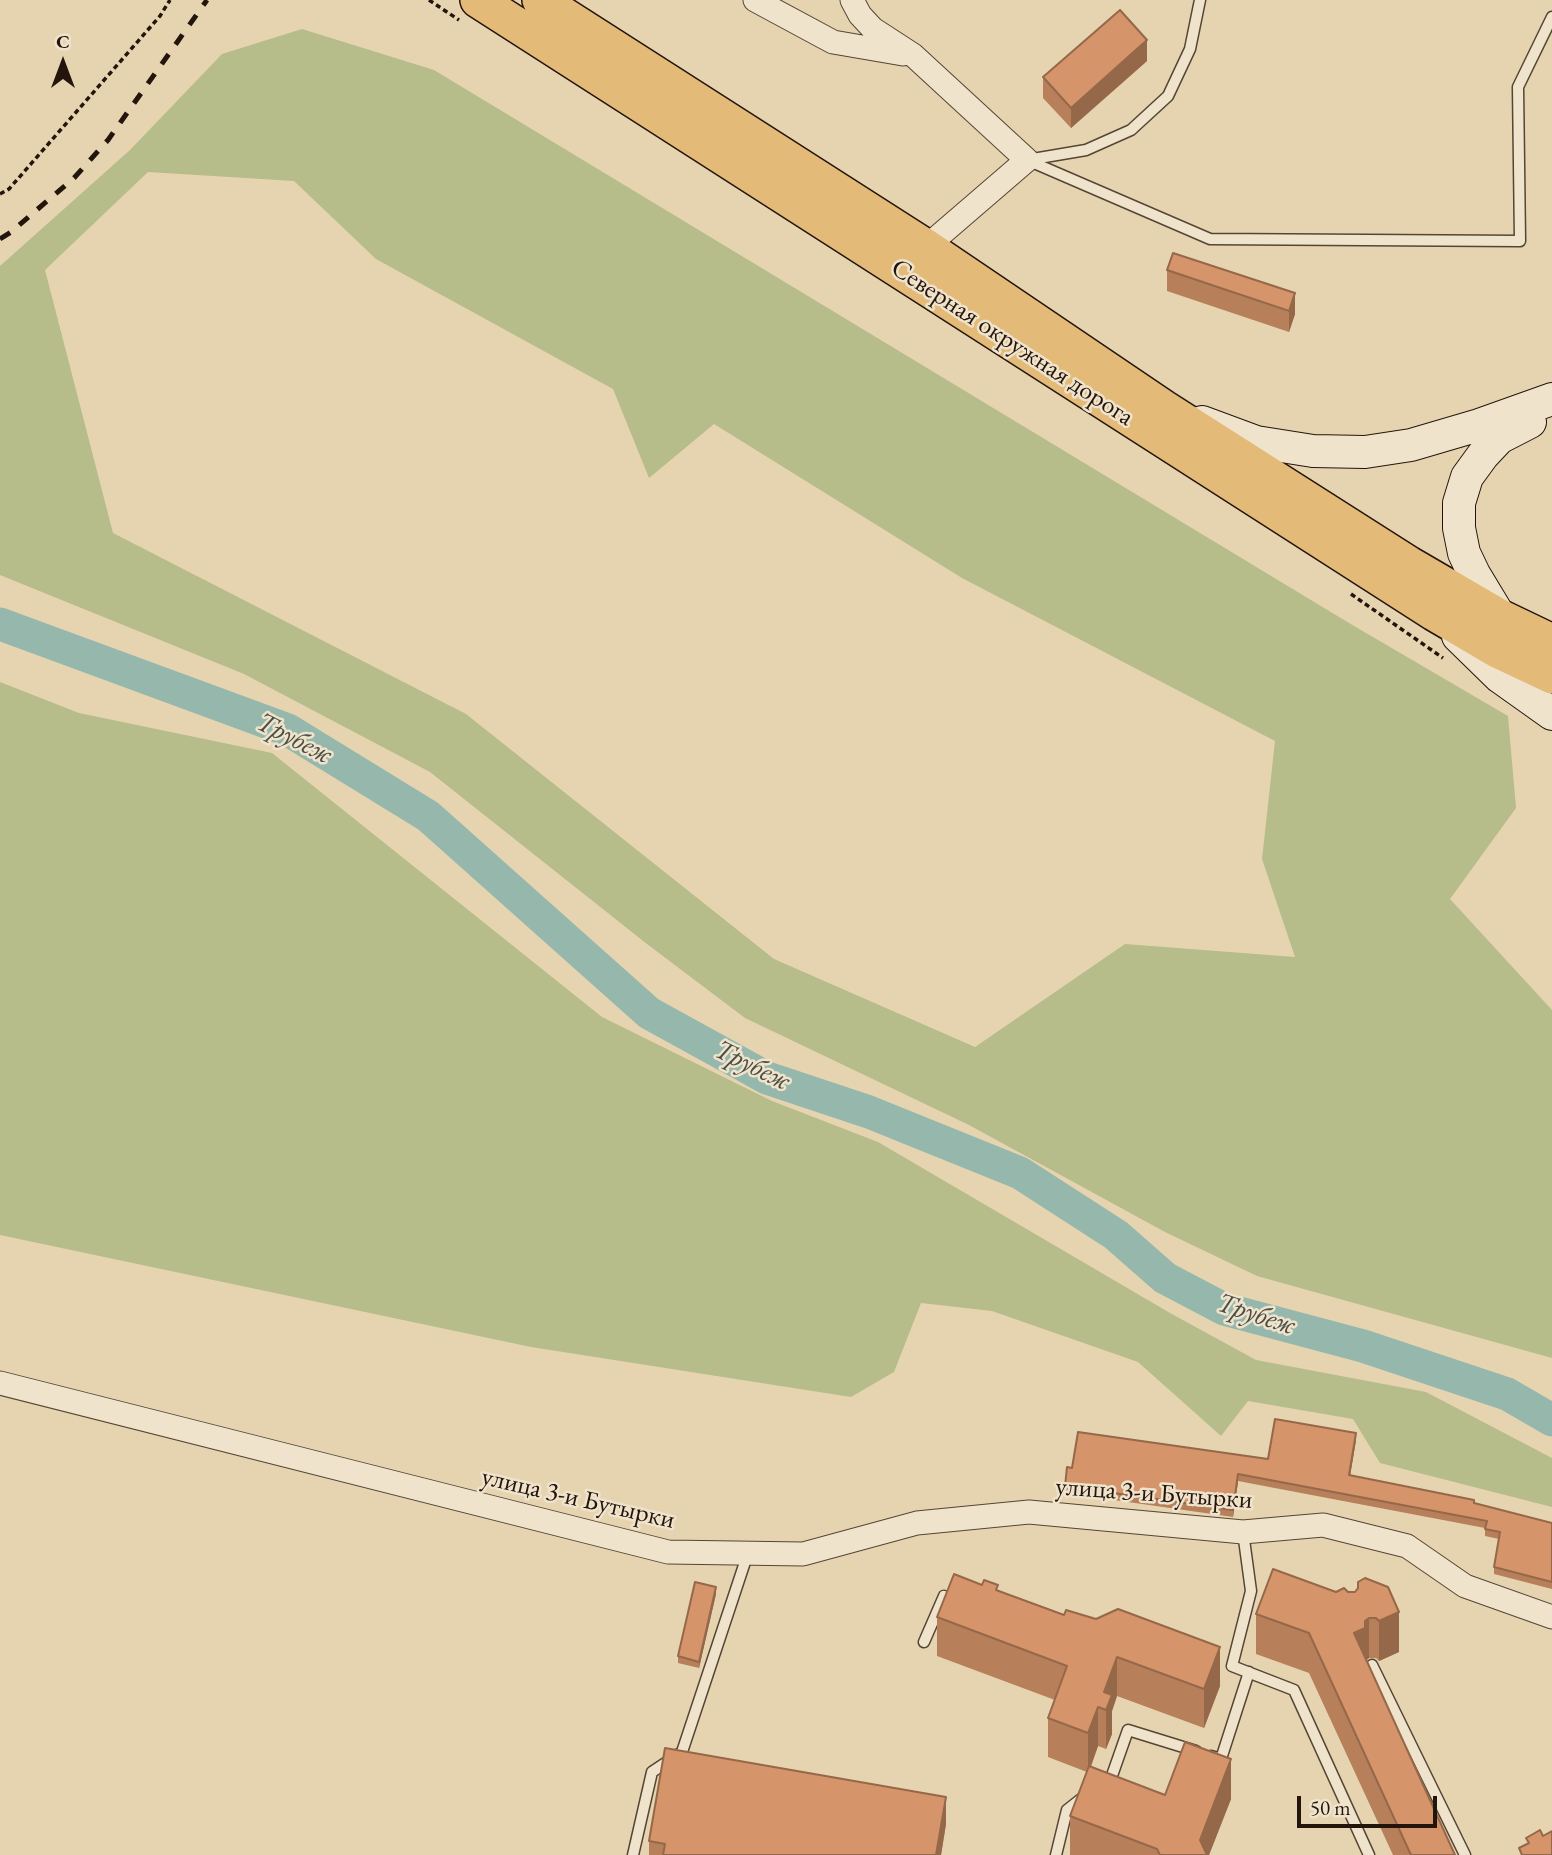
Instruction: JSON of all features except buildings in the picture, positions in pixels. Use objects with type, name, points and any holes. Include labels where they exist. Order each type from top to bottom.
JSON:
[{"type":"main road","name":"Северная окружная дорога","points":[[478,0],[1434,613],[1497,650],[1552,676]]},
{"type":"main road","name":"Северная окружная дорога","points":[[540,0],[926,247],[1164,408],[1409,564],[1500,617],[1552,642]]},
{"type":"main road","points":[[1164,408],[1256,442],[1313,452],[1365,452],[1411,445],[1552,399]]},
{"type":"main road","points":[[1500,617],[1464,553],[1459,528],[1459,503],[1467,477],[1499,438],[1522,425],[1552,414]]},
{"type":"main road","points":[[1434,613],[1500,677],[1552,714]]},
{"type":"street","points":[[755,0],[833,42],[913,55]]},
{"type":"street","points":[[852,0],[860,15],[873,29],[913,55],[1027,160],[926,247]]},
{"type":"street","name":"улица 3-и Бутырки","points":[[0,1383],[668,1552],[803,1554],[917,1523],[1029,1512],[1243,1532],[1323,1525],[1407,1545],[1465,1586],[1552,1617]]},
{"type":"lane","points":[[1027,160],[1086,150],[1131,130],[1168,96],[1190,49],[1200,0]]},
{"type":"lane","points":[[1027,160],[1210,239],[1520,241],[1518,87],[1552,17]]},
{"type":"lane","points":[[1232,1666],[1251,1591],[1243,1532]]},
{"type":"lane","points":[[633,1855],[652,1772],[682,1752],[748,1553]]},
{"type":"lane","points":[[1251,1591],[1265,1594]]},
{"type":"lane","points":[[924,1643],[944,1596],[970,1605]]},
{"type":"lane","points":[[1219,1661],[1294,1690],[1369,1855]]},
{"type":"lane","points":[[1372,1665],[1464,1855]]},
{"type":"lane","points":[[1056,1855],[1067,1810],[1084,1795],[1099,1797],[1128,1730],[1221,1759],[1249,1672]]},
{"type":"path","points":[[0,194],[9,189],[116,67],[160,16],[170,0]]},
{"type":"green space","points":[[302,29],[434,70],[1349,623],[1508,716],[1516,808],[1450,899],[1552,1010],[1552,1358],[1257,1276],[1165,1232],[969,1125],[745,1018],[430,772],[244,674],[0,575],[0,266],[130,150],[222,54]],"holes":[[[148,172],[294,181],[376,259],[613,389],[649,478],[714,424],[962,578],[1275,741],[1262,859],[1295,957],[1125,944],[975,1047],[774,959],[466,714],[113,533],[45,270]]]},
{"type":"green space","points":[[0,682],[79,713],[272,753],[602,1017],[772,1101],[878,1142],[1170,1313],[1256,1360],[1426,1392],[1552,1458],[1552,1507],[1380,1463],[1353,1419],[1248,1401],[1221,1436],[1138,1362],[992,1311],[921,1303],[894,1372],[851,1397],[531,1347],[0,1235]]},
{"type":"waterway","name":"Трубеж","points":[[0,624],[288,730],[428,816],[649,1013],[767,1078],[869,1112],[1020,1173],[1116,1235],[1165,1278],[1224,1309],[1363,1346],[1507,1394],[1552,1420]]},
{"type":"railway","points":[[0,239],[74,178],[108,140],[207,0]]}]
